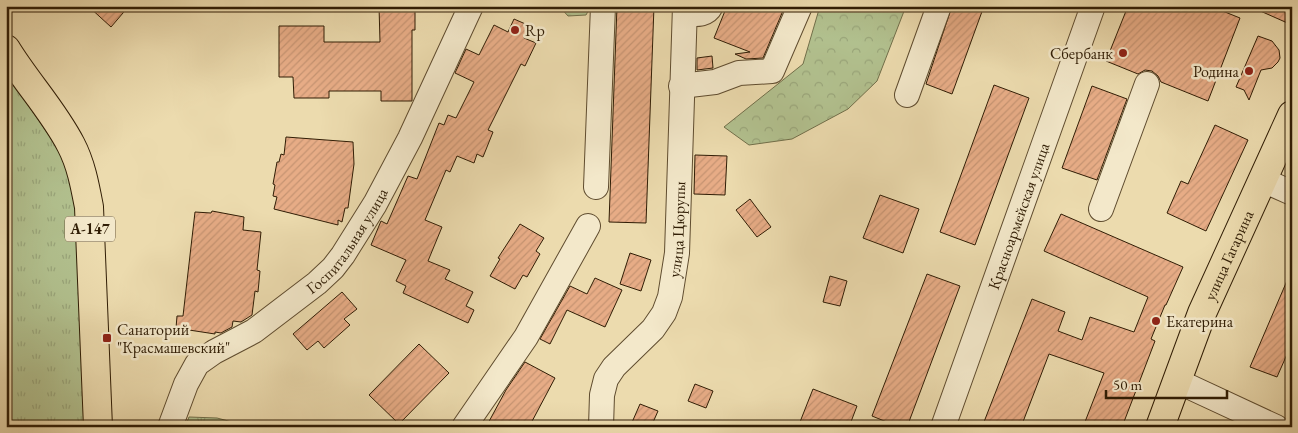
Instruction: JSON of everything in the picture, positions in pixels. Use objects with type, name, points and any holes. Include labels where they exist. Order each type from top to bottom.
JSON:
[{"type":"main road","name":"А-147","points":[[7,51],[72,146],[83,177],[89,207],[98,427]]},
{"type":"main road","name":"улица Гагарина","points":[[1160,427],[1202,313],[1292,114]]},
{"type":"street","name":"Госпитальная улица","points":[[170,427],[186,384],[197,364],[214,352],[254,331],[334,268],[375,204],[410,138],[472,6]]},
{"type":"street","points":[[596,187],[604,6]]},
{"type":"street","points":[[685,10],[703,14],[712,6]]},
{"type":"street","points":[[681,86],[715,82],[739,72],[772,72],[800,6]]},
{"type":"street","points":[[907,96],[939,6]]},
{"type":"street","name":"Красноармейская улица","points":[[943,427],[1093,6]]},
{"type":"street","name":"улица Цюрупы","points":[[601,427],[602,395],[606,379],[614,367],[653,329],[664,313],[670,297],[678,253],[681,86],[685,10]]},
{"type":"street","points":[[1101,209],[1147,84]]},
{"type":"street","points":[[1263,180],[1292,193]]},
{"type":"street","points":[[464,427],[526,337],[588,226]]},
{"type":"street","points":[[1177,381],[1276,427]]},
{"type":"green space","points":[[559,6],[591,6],[586,15],[568,16]]},
{"type":"green space","points":[[820,6],[906,6],[877,81],[848,109],[792,139],[749,145],[724,127],[803,64]]},
{"type":"green space","points":[[6,73],[59,150],[70,179],[76,209],[85,427],[6,427]]},
{"type":"green space","points":[[189,417],[217,418],[251,427],[185,427]]},
{"type":"building","points":[[88,6],[129,6],[111,27]]},
{"type":"building","points":[[379,6],[415,6],[415,30],[412,30],[412,101],[381,101],[381,91],[329,91],[329,98],[294,98],[293,77],[279,77],[279,26],[324,26],[324,42],[380,42]]},
{"type":"building","points":[[617,6],[654,6],[646,223],[609,222]]},
{"type":"building","points":[[727,6],[785,6],[763,58],[746,59],[735,54],[750,52],[714,38]]},
{"type":"building","points":[[952,6],[984,6],[952,94],[926,84]]},
{"type":"building","points":[[1128,6],[1210,6],[1240,18],[1208,101],[1161,82],[1152,71],[1145,70],[1138,74],[1106,61]]},
{"type":"building","points":[[1249,6],[1292,6],[1292,25]]},
{"type":"building","points":[[514,19],[530,26],[524,38],[536,43],[525,66],[521,64],[488,130],[493,132],[483,157],[477,154],[474,163],[457,156],[450,172],[446,170],[425,220],[442,227],[428,261],[450,270],[445,279],[473,292],[466,306],[474,310],[468,323],[403,293],[406,286],[396,281],[406,260],[371,245],[381,221],[387,224],[408,176],[417,179],[439,123],[444,125],[448,115],[456,118],[474,82],[455,73],[466,49],[479,55],[494,25],[508,32]]},
{"type":"building","points":[[1258,36],[1272,41],[1279,50],[1280,58],[1272,68],[1261,70],[1249,100],[1244,90],[1236,87]]},
{"type":"building","points":[[712,56],[713,68],[697,70],[697,58]]},
{"type":"building","points":[[994,85],[1029,98],[975,245],[940,232]]},
{"type":"building","points":[[1092,86],[1127,99],[1097,180],[1062,168]]},
{"type":"building","points":[[1215,125],[1248,140],[1206,231],[1167,213],[1181,181],[1188,184]]},
{"type":"building","points":[[286,137],[353,142],[354,164],[348,208],[345,208],[342,222],[338,220],[338,225],[274,209],[277,197],[273,196],[275,185],[273,184],[277,162],[279,162],[281,154],[284,155]]},
{"type":"building","points":[[695,155],[727,156],[725,195],[694,194]]},
{"type":"building","points":[[880,195],[919,209],[903,253],[863,238]]},
{"type":"building","points":[[750,199],[771,227],[757,237],[736,210]]},
{"type":"building","points":[[212,211],[244,217],[243,230],[261,232],[257,270],[260,271],[258,292],[255,291],[252,315],[241,322],[233,321],[232,327],[221,333],[215,332],[215,334],[176,328],[177,316],[183,316],[195,212],[211,213]]},
{"type":"building","points":[[1061,214],[1183,267],[1151,339],[1155,341],[1122,427],[1083,427],[1104,373],[1049,354],[1021,427],[982,427],[1032,299],[1065,312],[1058,331],[1082,340],[1090,317],[1134,332],[1148,297],[1044,251]]},
{"type":"building","points":[[520,224],[544,238],[536,251],[540,254],[527,277],[523,275],[515,289],[490,276],[500,259],[498,258]]},
{"type":"building","points":[[630,253],[651,260],[641,291],[620,284]]},
{"type":"building","points":[[1292,269],[1292,343],[1277,377],[1250,367]]},
{"type":"building","points":[[927,274],[960,286],[907,427],[899,427],[872,416]]},
{"type":"building","points":[[830,276],[847,281],[840,306],[823,302]]},
{"type":"building","points":[[595,278],[622,290],[605,327],[567,310],[550,344],[540,339],[570,286],[587,294]]},
{"type":"building","points":[[342,292],[357,309],[344,319],[350,325],[324,348],[318,341],[307,350],[293,334]]},
{"type":"building","points":[[419,344],[449,373],[399,424],[369,395]]},
{"type":"building","points":[[525,362],[555,378],[529,427],[486,427],[506,390]]},
{"type":"building","points":[[695,384],[713,391],[706,408],[688,401]]},
{"type":"building","points":[[813,389],[857,406],[849,427],[798,427]]},
{"type":"building","points":[[640,404],[658,411],[651,427],[630,427]]},
{"type":"place","name":"Rp","points":[[515,30]]},
{"type":"place","name":"Сбербанк","points":[[1123,53]]},
{"type":"place","name":"Родина","points":[[1249,71]]},
{"type":"place","name":"Екатерина","points":[[1156,321]]},
{"type":"place","name":"Санаторий \"Красмашевский\"","points":[[107,338]]}]
